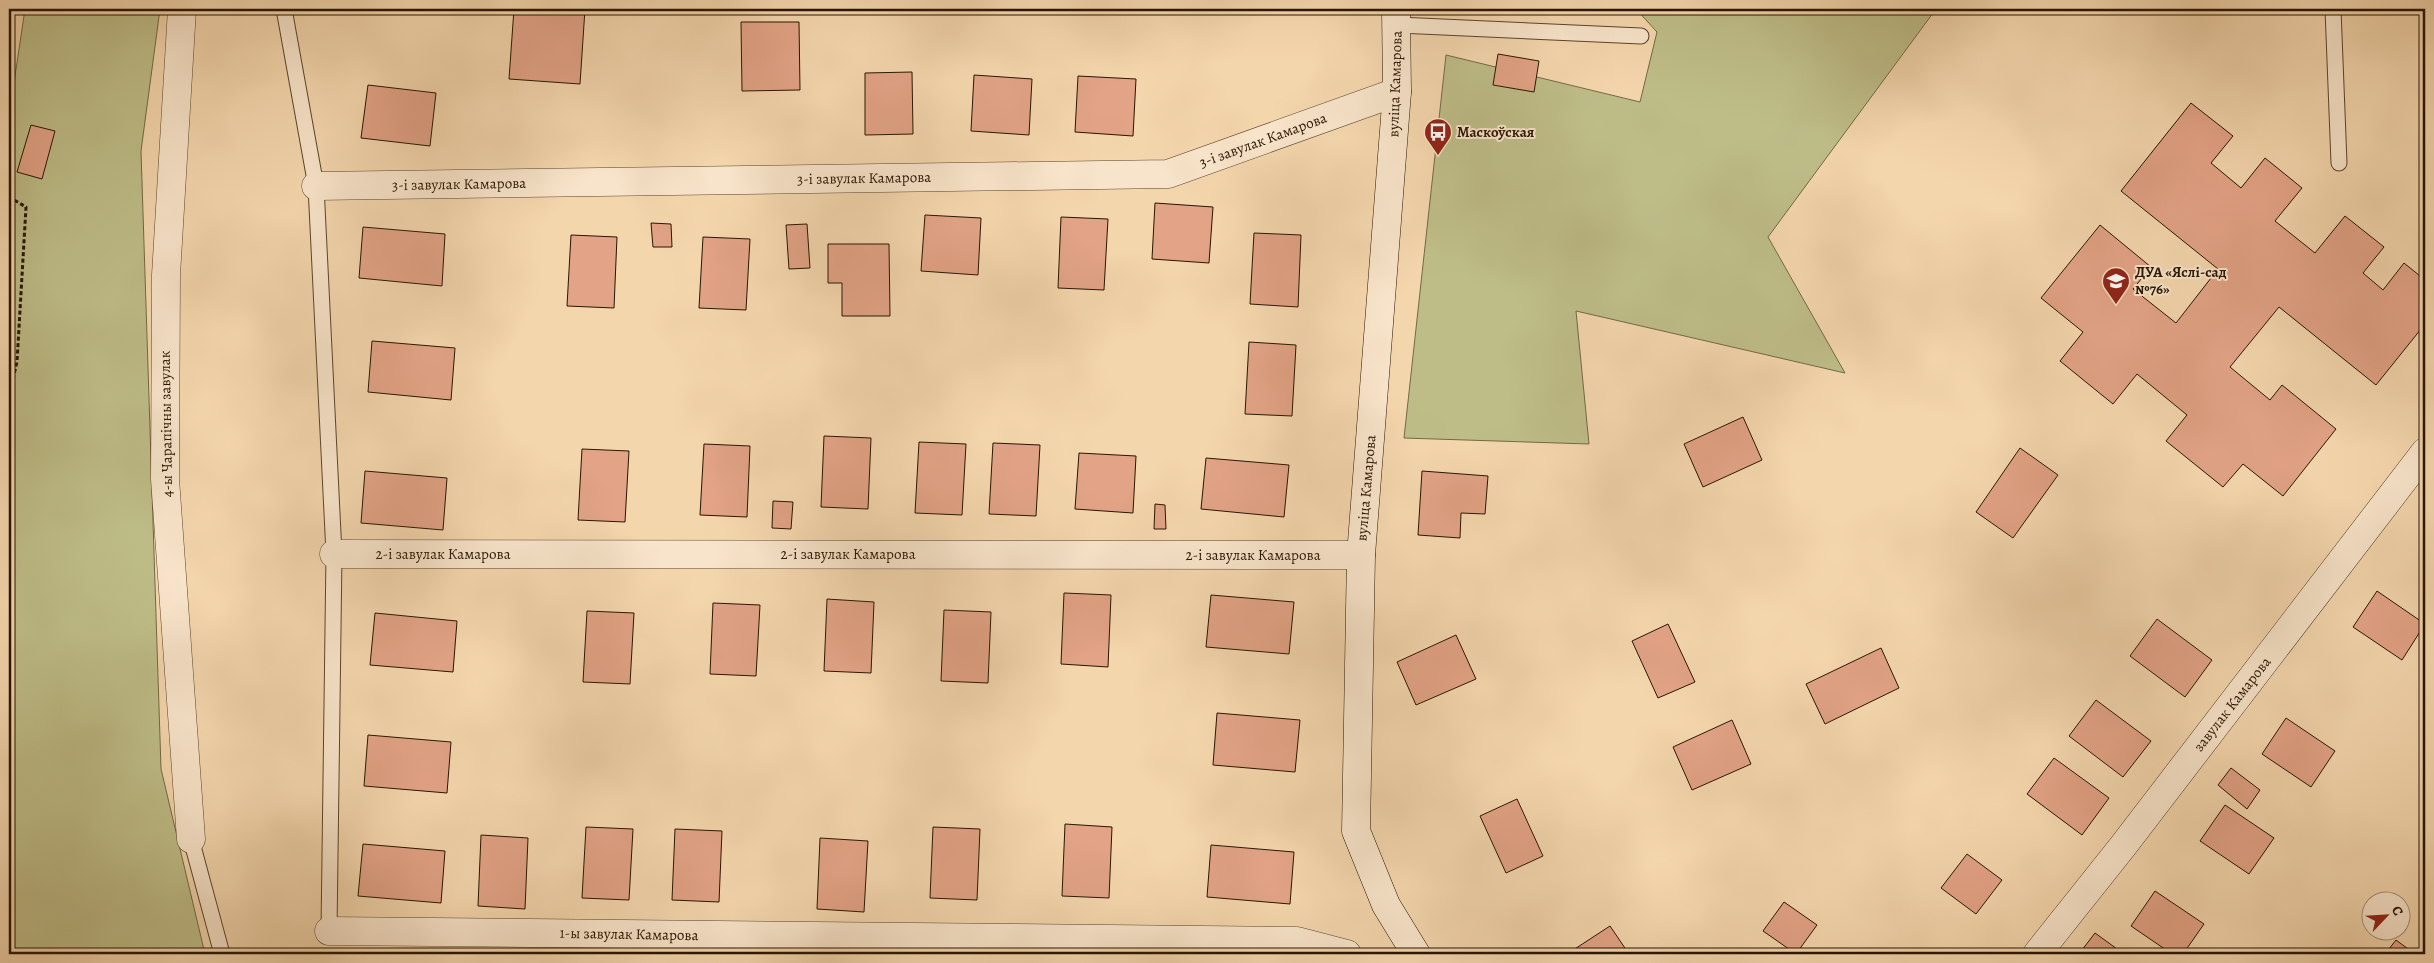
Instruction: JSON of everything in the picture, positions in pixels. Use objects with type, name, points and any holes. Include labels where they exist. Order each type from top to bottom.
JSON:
[{"type":"street","name":"4-ы Чарапічны завулак","points":[[182,9],[166,275],[165,479],[191,839]]},
{"type":"street","name":"вуліца Камарова","points":[[1397,17],[1397,92],[1361,555],[1356,831],[1386,905],[1416,954]]},
{"type":"street","name":"3-і завулак Камарова","points":[[316,186],[1168,174],[1397,92]]},
{"type":"street","name":"завулак Камарова","points":[[2037,954],[2129,838],[2425,452]]},
{"type":"street","name":"2-і завулак Камарова","points":[[334,554],[1361,555]]},
{"type":"street","name":"1-ы завулак Камарова","points":[[329,931],[1297,940],[1347,954]]},
{"type":"lane","points":[[284,9],[316,186],[334,554],[329,931]]},
{"type":"lane","points":[[2333,9],[2339,163]]},
{"type":"lane","points":[[1397,17],[1640,36]]},
{"type":"lane","points":[[191,839],[222,954]]},
{"type":"path","points":[[9,197],[26,207],[17,362],[9,396]]},
{"type":"shaded area","points":[[25,9],[160,9],[141,151],[161,769],[205,954],[9,954],[9,116]]},
{"type":"shaded area","points":[[1636,9],[1936,9],[1768,237],[1845,373],[1576,311],[1589,444],[1404,438],[1446,55],[1640,102],[1657,32]]},
{"type":"building","points":[[514,9],[585,9],[580,84],[509,79]]},
{"type":"building","points":[[741,22],[799,22],[800,90],[742,91]]},
{"type":"building","points":[[1498,54],[1539,61],[1534,92],[1493,85]]},
{"type":"building","points":[[912,72],[913,134],[865,135],[865,73]]},
{"type":"building","points":[[974,75],[1032,79],[1029,135],[971,131]]},
{"type":"building","points":[[1078,76],[1136,79],[1133,136],[1075,132]]},
{"type":"building","points":[[368,85],[436,93],[430,146],[361,138]]},
{"type":"building","points":[[2191,103],[2233,136],[2211,163],[2241,188],[2265,158],[2302,188],[2275,221],[2315,253],[2345,216],[2384,247],[2363,273],[2383,290],[2404,263],[2425,280],[2425,324],[2376,385],[2279,307],[2230,367],[2270,400],[2282,385],[2336,429],[2283,496],[2243,464],[2223,487],[2166,441],[2187,415],[2137,374],[2113,404],[2060,361],[2083,332],[2041,298],[2100,225],[2151,267],[2133,289],[2176,323],[2218,269],[2121,191]]},
{"type":"building","points":[[31,125],[55,131],[42,179],[17,172]]},
{"type":"building","points":[[1155,203],[1213,207],[1209,263],[1152,259]]},
{"type":"building","points":[[925,215],[981,218],[978,275],[921,271]]},
{"type":"building","points":[[1061,217],[1108,219],[1104,290],[1058,288]]},
{"type":"building","points":[[651,223],[671,224],[672,247],[653,247]]},
{"type":"building","points":[[807,224],[810,268],[789,269],[786,225]]},
{"type":"building","points":[[363,227],[445,234],[442,286],[359,278]]},
{"type":"building","points":[[1254,233],[1301,235],[1298,307],[1250,304]]},
{"type":"building","points":[[571,235],[617,237],[614,308],[567,306]]},
{"type":"building","points":[[703,237],[750,239],[746,310],[699,308]]},
{"type":"building","points":[[828,244],[889,244],[890,316],[842,316],[842,283],[828,283]]},
{"type":"building","points":[[372,341],[455,348],[451,400],[368,392]]},
{"type":"building","points":[[1249,342],[1296,345],[1292,416],[1245,414]]},
{"type":"building","points":[[1743,417],[1762,460],[1703,487],[1684,444]]},
{"type":"building","points":[[824,436],[871,438],[868,509],[821,507]]},
{"type":"building","points":[[919,442],[966,444],[962,515],[915,513]]},
{"type":"building","points":[[993,443],[1040,445],[1036,516],[989,514]]},
{"type":"building","points":[[704,444],[750,446],[747,517],[700,515]]},
{"type":"building","points":[[2020,448],[2058,475],[2013,538],[1976,512]]},
{"type":"building","points":[[582,449],[629,451],[625,522],[578,520]]},
{"type":"building","points":[[1079,453],[1136,456],[1133,513],[1075,509]]},
{"type":"building","points":[[1206,458],[1289,465],[1284,517],[1201,509]]},
{"type":"building","points":[[365,471],[447,478],[443,530],[361,523]]},
{"type":"building","points":[[1422,471],[1488,476],[1485,514],[1461,513],[1460,538],[1418,535]]},
{"type":"building","points":[[773,501],[793,502],[791,529],[772,528]]},
{"type":"building","points":[[1155,504],[1165,505],[1166,529],[1154,529]]},
{"type":"building","points":[[2377,591],[2425,624],[2402,660],[2353,627]]},
{"type":"building","points":[[1064,593],[1111,595],[1108,667],[1061,664]]},
{"type":"building","points":[[1211,595],[1294,602],[1289,654],[1206,647]]},
{"type":"building","points":[[827,599],[874,602],[871,673],[824,671]]},
{"type":"building","points":[[713,603],[760,605],[756,676],[710,674]]},
{"type":"building","points":[[944,610],[991,612],[988,683],[941,681]]},
{"type":"building","points":[[587,611],[634,613],[630,684],[583,682]]},
{"type":"building","points":[[375,613],[457,621],[453,672],[370,665]]},
{"type":"building","points":[[2157,619],[2212,660],[2185,697],[2130,656]]},
{"type":"building","points":[[1668,624],[1695,682],[1658,698],[1632,641]]},
{"type":"building","points":[[1456,635],[1476,679],[1416,705],[1397,662]]},
{"type":"building","points":[[1881,648],[1899,688],[1825,724],[1806,684]]},
{"type":"building","points":[[2096,700],[2151,741],[2123,777],[2069,736]]},
{"type":"building","points":[[1217,713],[1300,720],[1295,772],[1213,765]]},
{"type":"building","points":[[2286,718],[2335,751],[2311,787],[2262,754]]},
{"type":"building","points":[[1732,720],[1751,764],[1692,790],[1673,747]]},
{"type":"building","points":[[368,735],[451,742],[447,793],[364,786]]},
{"type":"building","points":[[2054,758],[2109,798],[2082,835],[2027,794]]},
{"type":"building","points":[[2231,768],[2260,790],[2247,809],[2218,785]]},
{"type":"building","points":[[1517,799],[1543,856],[1506,873],[1480,816]]},
{"type":"building","points":[[2225,805],[2274,838],[2249,874],[2200,841]]},
{"type":"building","points":[[1065,824],[1112,827],[1109,898],[1062,896]]},
{"type":"building","points":[[586,827],[633,829],[629,900],[582,898]]},
{"type":"building","points":[[933,827],[980,829],[977,900],[930,898]]},
{"type":"building","points":[[675,829],[722,831],[719,902],[672,900]]},
{"type":"building","points":[[481,835],[528,838],[525,909],[478,906]]},
{"type":"building","points":[[820,838],[868,841],[864,912],[817,909]]},
{"type":"building","points":[[363,844],[445,851],[441,903],[358,896]]},
{"type":"building","points":[[1211,845],[1294,852],[1290,904],[1207,897]]},
{"type":"building","points":[[1967,854],[2002,880],[1976,914],[1941,888]]},
{"type":"building","points":[[2155,891],[2204,924],[2183,954],[2172,954],[2131,926]]},
{"type":"building","points":[[1784,902],[1817,925],[1796,954],[1763,931]]},
{"type":"building","points":[[1610,926],[1629,954],[1567,954]]},
{"type":"building","points":[[2095,933],[2124,954],[2087,954],[2082,950]]},
{"type":"building","points":[[2396,940],[2415,954],[2385,954]]},
{"type":"place","name":"Маскоўская","points":[[1438,156]]},
{"type":"place","name":"ДУА «Яслі-сад №76»","points":[[2116,305]]}]
